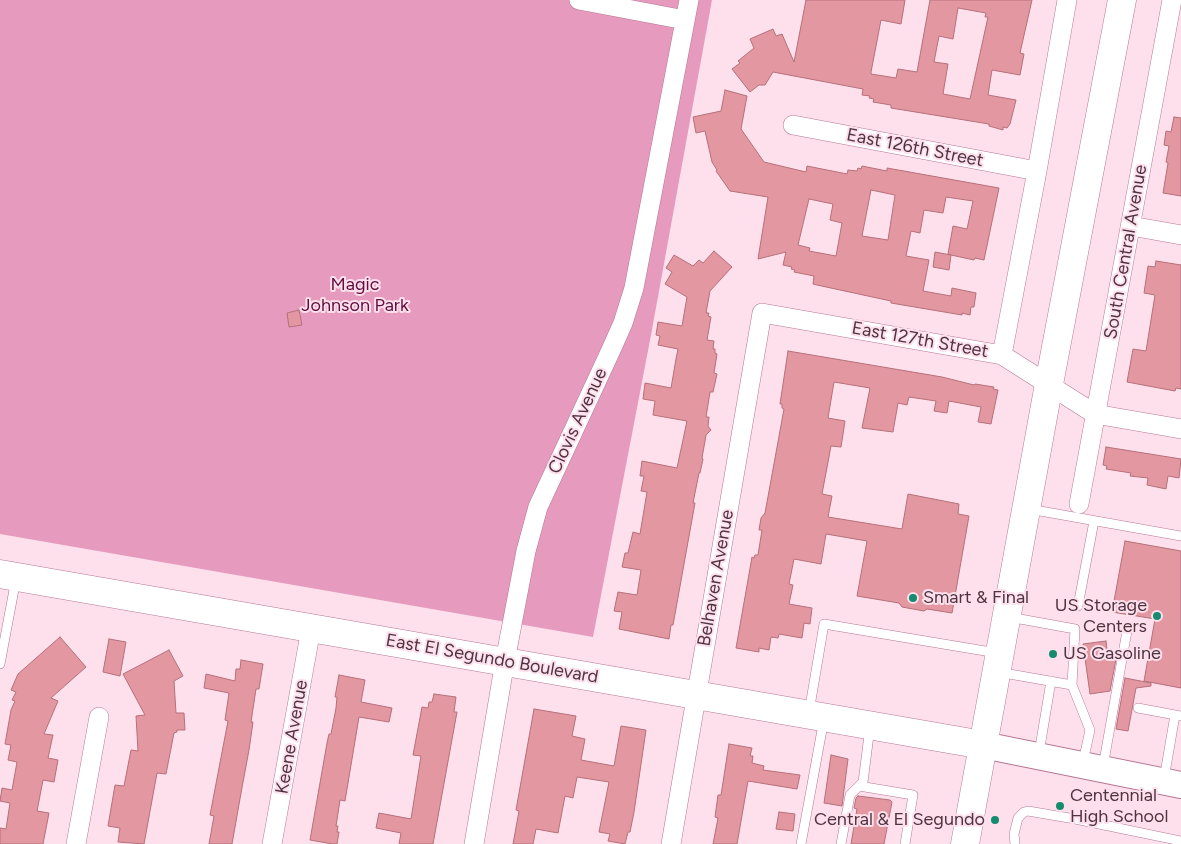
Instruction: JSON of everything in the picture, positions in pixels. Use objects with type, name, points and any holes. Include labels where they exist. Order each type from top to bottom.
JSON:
[{"type":"main road","points":[[965,844],[1049,384],[1122,0]]},
{"type":"main road","name":"East El Segundo Boulevard","points":[[8,576],[983,745]]},
{"type":"main road","points":[[983,745],[1172,784]]},
{"type":"street","points":[[579,0],[685,20]]},
{"type":"street","name":"Clovis Avenue","points":[[474,844],[526,551],[538,507],[611,350],[623,322],[634,288],[689,0]]},
{"type":"street","points":[[1002,355],[1067,0]]},
{"type":"street","name":"South Central Avenue","points":[[1079,504],[1131,226],[1173,40],[1172,0]]},
{"type":"street","name":"East 126th Street","points":[[792,125],[1037,170]]},
{"type":"street","points":[[1131,226],[1181,235]]},
{"type":"street","name":"East 127th Street","points":[[762,313],[1002,355],[1095,414],[1181,429]]},
{"type":"street","name":"Belhaven Avenue","points":[[672,844],[762,313]]},
{"type":"street","name":"Keene Avenue","points":[[272,844],[312,629]]},
{"type":"street","points":[[76,844],[99,717]]},
{"type":"lane","points":[[1028,500],[1094,521],[1181,536]]},
{"type":"lane","points":[[1078,606],[1094,521]]},
{"type":"lane","points":[[0,664],[8,576]]},
{"type":"lane","points":[[1006,616],[1076,629],[1072,685],[1090,730],[1092,767]]},
{"type":"lane","points":[[801,844],[817,715],[824,624],[998,662],[1051,681],[1072,685]]},
{"type":"lane","points":[[1092,767],[1127,631]]},
{"type":"lane","points":[[1038,756],[1051,681]]},
{"type":"lane","points":[[1138,708],[1178,716],[1172,784]]},
{"type":"lane","points":[[841,844],[850,796],[862,782],[870,724]]},
{"type":"lane","points":[[859,786],[913,795],[905,844]]},
{"type":"lane","points":[[1015,844],[1014,834],[1018,818],[1028,811],[1181,841]]},
{"type":"green space","name":"Magic Johnson Park","points":[[0,0],[712,0],[651,335],[593,637],[0,534]]},
{"type":"building","points":[[806,0],[905,0],[901,24],[881,20],[871,72],[871,74],[896,78],[898,69],[917,72],[930,0],[1032,0],[1020,53],[1024,54],[1020,75],[992,70],[988,95],[1016,100],[1010,124],[1007,128],[1003,127],[1003,130],[989,126],[989,124],[891,108],[891,105],[873,102],[874,99],[869,98],[870,96],[862,95],[863,89],[773,72],[765,85],[759,85],[750,92],[732,69],[740,63],[738,61],[754,48],[750,39],[773,29],[776,36],[782,34],[794,62]],"holes":[[[958,8],[986,13],[985,17],[988,17],[970,99],[943,94],[948,64],[934,62],[939,36],[953,39]]]},
{"type":"building","points":[[725,90],[747,96],[741,129],[764,162],[806,172],[807,166],[847,174],[848,170],[857,171],[862,166],[887,171],[887,168],[999,188],[984,260],[975,258],[974,260],[948,254],[953,226],[967,229],[973,201],[946,197],[943,213],[924,210],[920,233],[911,231],[906,256],[929,260],[923,291],[951,296],[952,288],[976,293],[974,307],[971,307],[970,315],[891,303],[891,301],[813,284],[814,276],[794,272],[795,270],[791,269],[792,267],[783,265],[786,252],[758,259],[768,197],[730,191],[712,162],[705,131],[696,133],[693,117],[721,111]],"holes":[[[871,190],[895,195],[888,240],[862,236]],[[809,199],[833,204],[830,220],[842,223],[836,256],[809,251],[810,248],[798,245]]]},
{"type":"building","points":[[1174,117],[1181,118],[1181,196],[1163,193],[1169,146],[1164,145],[1166,131],[1171,132]]},
{"type":"building","points":[[714,251],[732,267],[710,291],[706,313],[709,313],[708,316],[711,317],[707,340],[714,341],[713,349],[715,349],[717,354],[714,373],[717,374],[713,392],[710,392],[706,417],[709,417],[708,426],[711,430],[706,435],[669,639],[619,629],[622,612],[614,611],[618,592],[637,595],[641,570],[622,567],[625,553],[628,553],[633,532],[640,534],[647,492],[641,491],[644,476],[640,476],[642,461],[677,468],[687,421],[653,415],[655,401],[643,399],[645,383],[671,388],[678,349],[658,345],[660,336],[656,335],[658,322],[682,326],[687,297],[665,284],[672,272],[666,268],[674,255],[693,266],[699,260],[703,263]]},
{"type":"building","points":[[935,252],[951,255],[949,270],[933,267]]},
{"type":"building","points":[[1156,261],[1181,265],[1181,389],[1176,388],[1175,391],[1127,382],[1133,349],[1146,351],[1155,295],[1144,293],[1148,266],[1155,267]]},
{"type":"building","points":[[299,310],[302,325],[289,327],[287,313]]},
{"type":"building","points":[[788,351],[942,377],[974,385],[994,387],[993,389],[998,390],[991,424],[978,422],[981,407],[949,401],[947,413],[934,411],[936,401],[909,397],[907,405],[898,403],[893,432],[862,428],[870,388],[834,382],[828,418],[845,421],[841,447],[831,446],[822,494],[832,496],[828,517],[902,529],[908,494],[959,504],[958,514],[969,516],[952,613],[927,609],[924,611],[902,607],[899,603],[857,596],[867,541],[826,534],[821,564],[794,559],[789,584],[793,585],[789,604],[812,608],[810,624],[804,623],[802,638],[779,634],[778,638],[771,637],[769,650],[759,648],[759,652],[736,648],[752,557],[754,558],[755,555],[758,555],[762,530],[759,530],[761,518],[765,513],[784,409],[782,404],[780,404]]},
{"type":"building","points":[[1106,447],[1181,459],[1179,478],[1168,476],[1166,489],[1147,485],[1148,478],[1130,476],[1131,473],[1106,469],[1107,466],[1103,465]]},
{"type":"building","name":"US Storage Centers","points":[[1125,541],[1181,551],[1181,688],[1144,681],[1155,619],[1112,612]]},
{"type":"building","points":[[60,637],[86,667],[51,698],[58,701],[44,734],[53,735],[48,758],[58,760],[54,782],[43,780],[37,811],[49,813],[43,844],[0,844],[0,828],[6,829],[10,803],[0,801],[2,788],[12,790],[17,762],[8,760],[11,745],[5,744],[11,710],[15,701],[12,700],[16,692],[11,690],[18,674]]},
{"type":"building","points":[[109,639],[126,642],[120,676],[103,672]]},
{"type":"building","points":[[1106,641],[1108,657],[1116,659],[1110,691],[1090,694],[1083,644]]},
{"type":"building","points":[[169,650],[183,676],[174,681],[176,713],[184,713],[185,730],[177,730],[174,733],[166,774],[157,773],[144,844],[118,842],[120,828],[108,826],[115,785],[124,786],[131,750],[138,751],[136,716],[145,715],[123,674]]},
{"type":"building","points":[[241,660],[263,664],[259,689],[256,689],[249,750],[232,844],[209,844],[214,816],[210,815],[228,721],[225,720],[229,693],[204,688],[206,674],[235,681],[236,669],[240,669]]},
{"type":"building","points":[[339,675],[365,680],[361,702],[392,708],[389,722],[359,717],[345,801],[340,800],[336,826],[338,826],[337,832],[339,832],[337,844],[333,844],[310,840],[327,743],[329,734],[331,734],[336,708],[337,697],[335,697]]},
{"type":"building","points":[[1125,678],[1151,683],[1151,686],[1136,688],[1128,731],[1116,729]]},
{"type":"building","points":[[434,694],[456,697],[454,712],[457,712],[433,844],[399,844],[401,833],[376,828],[379,813],[411,819],[421,756],[413,755],[422,707],[428,708]]},
{"type":"building","points":[[534,709],[576,716],[572,736],[585,739],[581,760],[614,766],[621,726],[646,730],[634,812],[630,832],[628,832],[625,844],[608,841],[610,834],[599,832],[609,782],[577,777],[573,798],[565,796],[558,833],[536,829],[533,844],[513,844],[519,811],[516,810]]},
{"type":"building","points":[[729,744],[752,748],[750,756],[753,756],[752,763],[764,766],[763,770],[800,775],[797,789],[748,781],[737,844],[713,844],[718,818],[715,817],[718,795],[721,795]]},
{"type":"building","points":[[831,755],[848,759],[842,806],[824,803]]},
{"type":"building","points":[[858,796],[890,800],[892,802],[884,844],[851,844],[857,809],[854,808]]},
{"type":"building","points":[[779,812],[795,814],[793,831],[776,829]]},
{"type":"place","name":"Smart & Final","points":[[913,598]]},
{"type":"place","name":"US Storage Centers","points":[[1157,616]]},
{"type":"place","name":"US Gasoline","points":[[1053,654]]},
{"type":"place","name":"Centennial High School","points":[[1060,806]]},
{"type":"place","name":"Central & El Segundo","points":[[995,820]]}]
